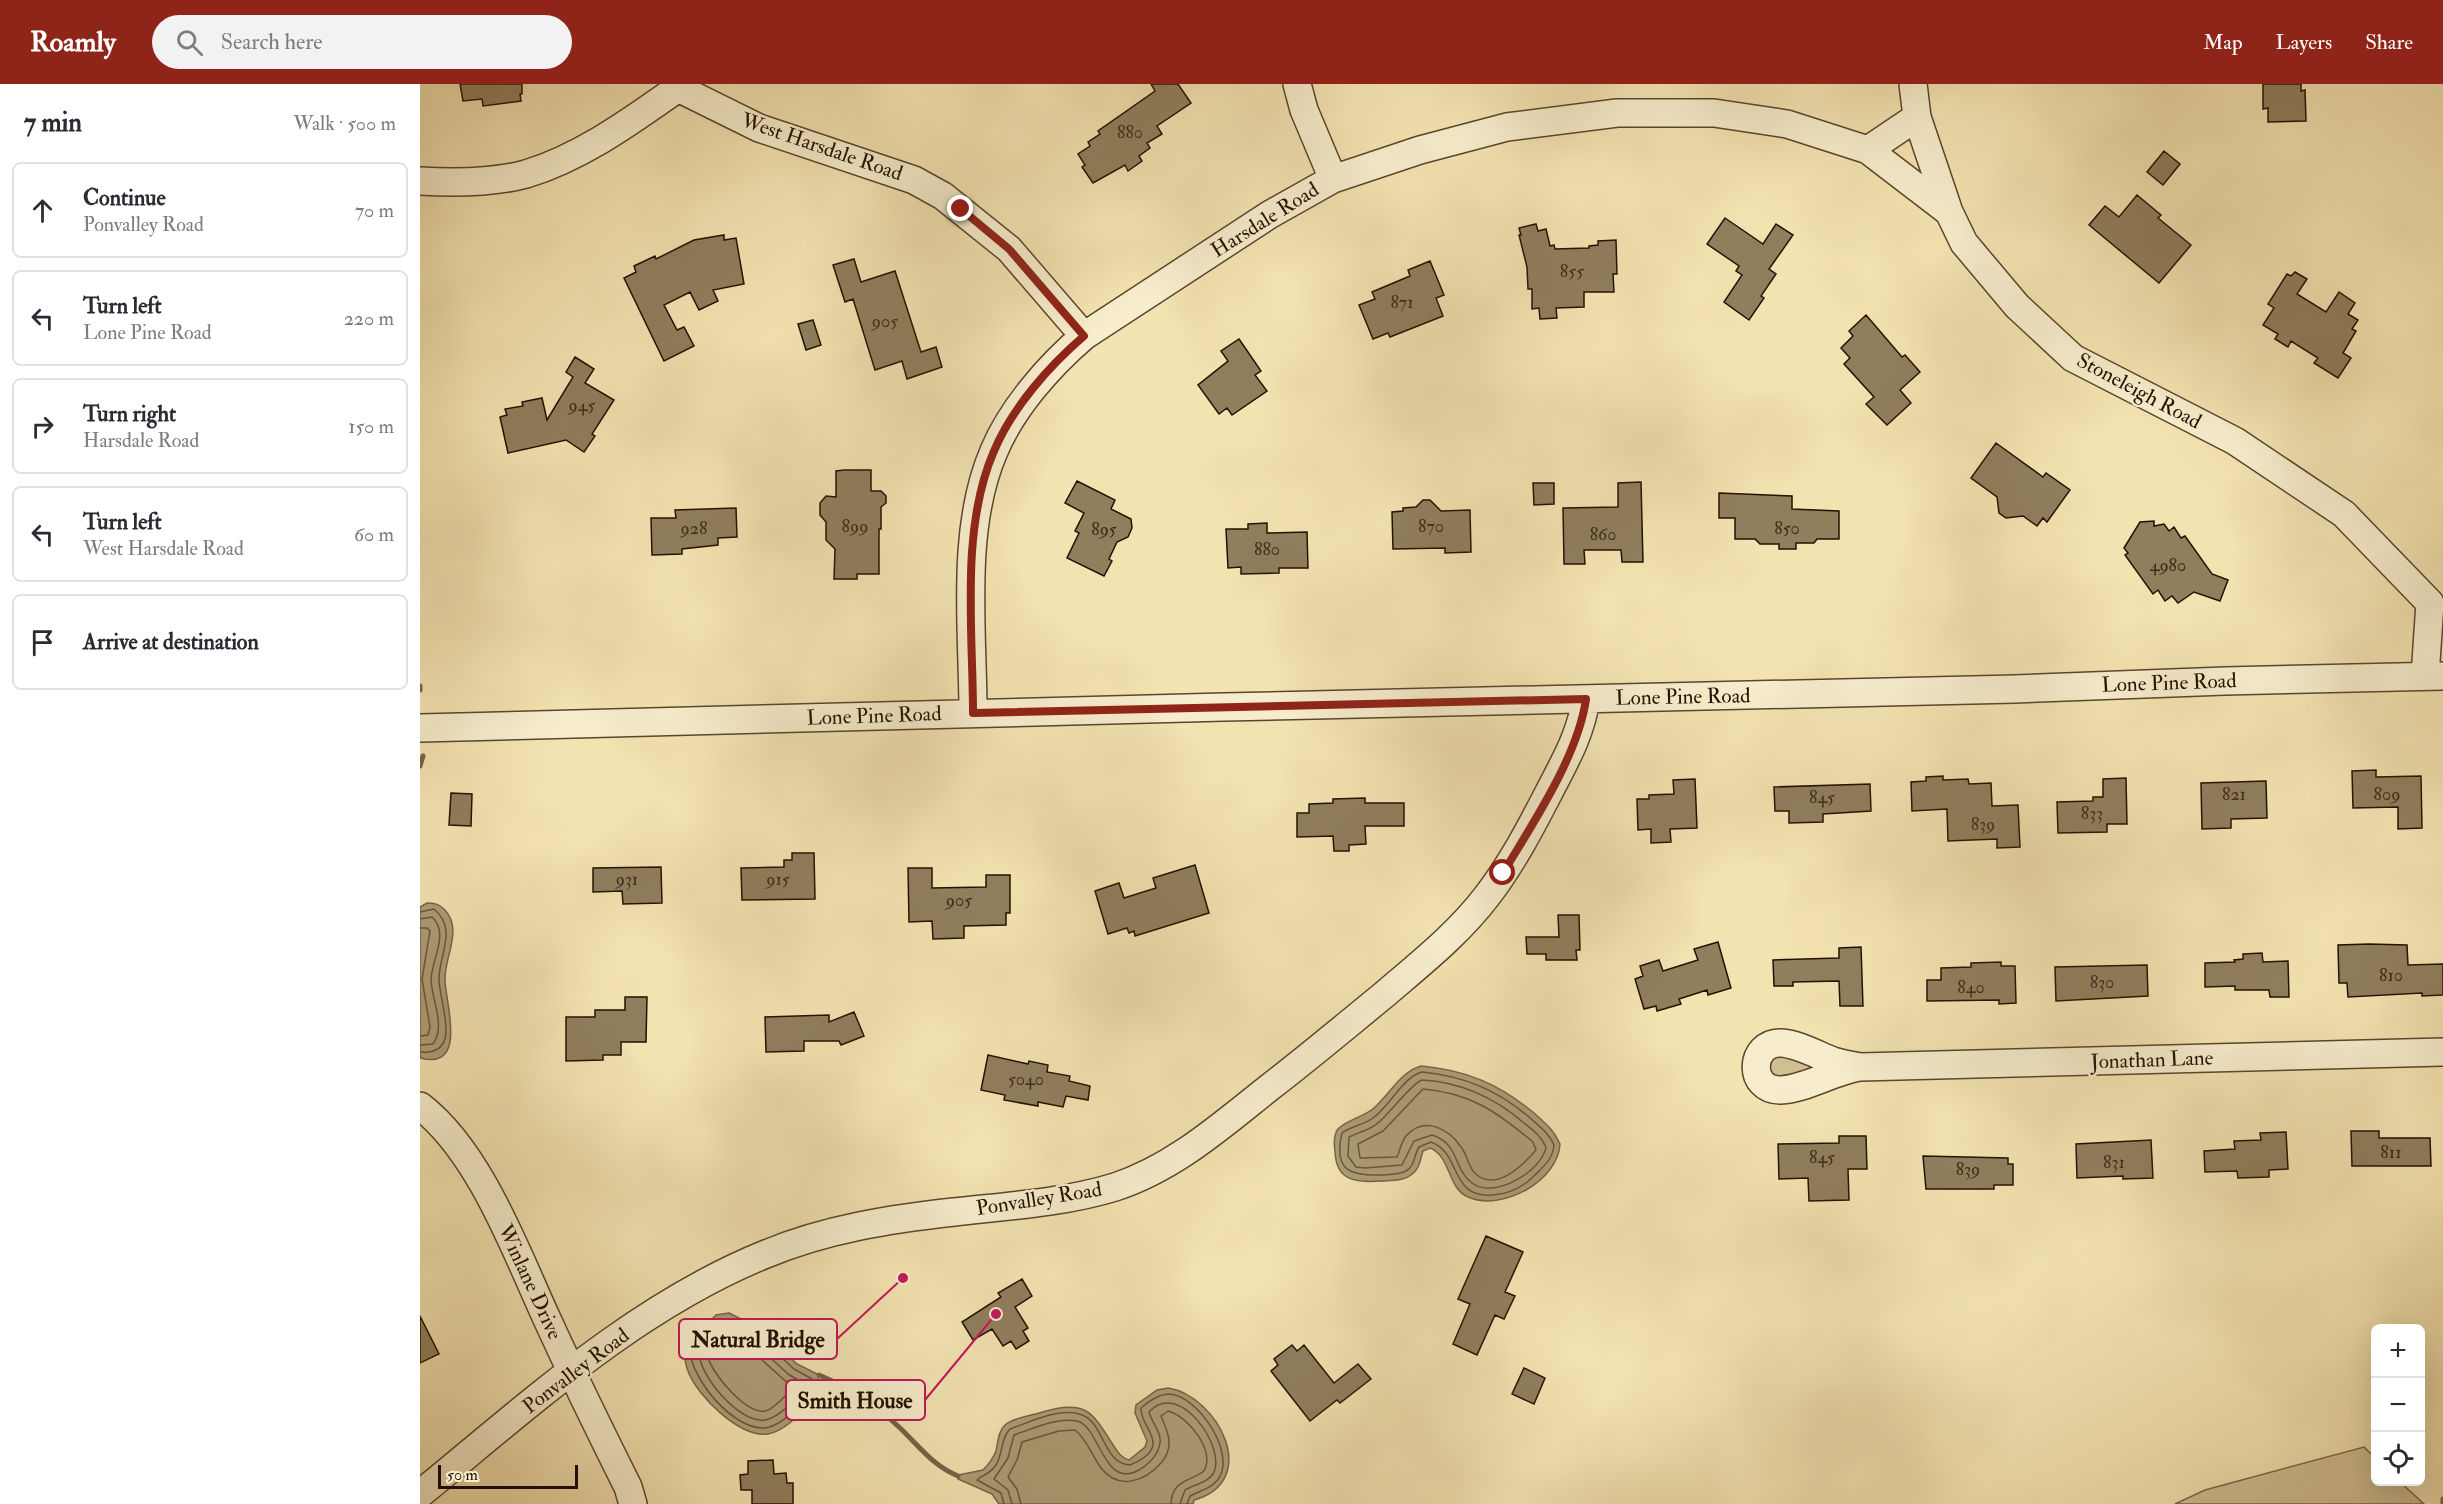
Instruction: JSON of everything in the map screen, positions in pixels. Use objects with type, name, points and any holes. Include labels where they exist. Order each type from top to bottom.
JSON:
[{"type":"street","points":[[1297,84],[1304,110],[1332,179]]},
{"type":"street","name":"Stoneleigh Road","points":[[1913,84],[1917,117],[1948,212],[1964,243],[2017,306],[2073,358],[2235,441],[2344,514],[2437,605],[2434,676]]},
{"type":"street","name":"West Harsdale Road","points":[[420,181],[483,180],[525,174],[596,143],[676,86],[759,128],[914,180],[943,196],[1009,249],[1084,336]]},
{"type":"street","name":"Harsdale Road","points":[[973,713],[973,553],[981,493],[994,450],[1014,417],[1039,381],[1084,336],[1269,215],[1332,179],[1420,150],[1507,127],[1617,113],[1714,113],[1787,124],[1868,150],[1948,212]]},
{"type":"street","points":[[1868,150],[1917,117]]},
{"type":"street","name":"Lone Pine Road","points":[[420,728],[2014,689],[2434,676]]},
{"type":"street","name":"Ponvalley Road","points":[[420,1494],[571,1371],[691,1289],[767,1253],[805,1240],[887,1220],[1082,1195],[1133,1180],[1166,1164],[1215,1130],[1322,1047],[1462,926],[1487,896],[1533,824],[1576,740],[1583,721],[1586,699]]},
{"type":"street","name":"Jonathan Lane","points":[[1860,1067],[2443,1052]]},
{"type":"street","name":"Winlane Drive","points":[[420,1106],[434,1116],[448,1132],[494,1205],[628,1487],[633,1504]]},
{"type":"shaded area","points":[[1772,1052],[1810,1063],[1809,1072],[1798,1076],[1772,1077],[1765,1059]]},
{"type":"shaded area","points":[[2364,1447],[2371,1454],[2371,1486],[2404,1486],[2424,1504],[2175,1504],[2205,1490]]},
{"type":"water","points":[[427,903],[436,904],[444,909],[450,917],[453,934],[445,971],[451,1032],[445,1054],[435,1059],[420,1058],[420,907]]},
{"type":"water","points":[[1421,1066],[1453,1071],[1481,1080],[1508,1094],[1534,1113],[1552,1131],[1560,1144],[1557,1158],[1550,1170],[1539,1181],[1512,1197],[1482,1201],[1461,1193],[1442,1158],[1430,1148],[1423,1151],[1416,1170],[1405,1178],[1358,1181],[1344,1175],[1336,1162],[1334,1142],[1338,1129],[1370,1111],[1401,1078]]},
{"type":"water","points":[[729,1313],[757,1327],[797,1364],[819,1375],[815,1399],[793,1420],[775,1432],[757,1433],[733,1422],[700,1392],[686,1366],[683,1349],[716,1315]]},
{"type":"water","points":[[1168,1388],[1186,1394],[1203,1406],[1216,1422],[1225,1440],[1229,1458],[1226,1476],[1214,1490],[1194,1500],[1193,1504],[999,1504],[992,1494],[958,1479],[958,1475],[983,1470],[987,1466],[996,1451],[1001,1430],[1008,1423],[1026,1416],[1068,1407],[1086,1411],[1093,1417],[1119,1454],[1129,1460],[1145,1447],[1147,1441],[1135,1413],[1136,1405],[1157,1390]]},
{"type":"building","points":[[460,84],[522,84],[521,101],[483,106],[482,99],[463,101]]},
{"type":"building","points":[[1151,84],[1178,84],[1191,103],[1157,126],[1162,134],[1147,143],[1150,148],[1139,156],[1142,161],[1128,171],[1125,165],[1093,183],[1082,167],[1085,165],[1078,154],[1090,146],[1088,142],[1100,134],[1098,131],[1155,91]]},
{"type":"building","points":[[2263,84],[2301,84],[2301,91],[2305,90],[2306,121],[2268,122],[2268,108],[2263,109]]},
{"type":"building","points":[[2164,151],[2180,164],[2163,185],[2147,172]]},
{"type":"building","points":[[2137,195],[2161,215],[2158,218],[2191,245],[2159,283],[2089,225],[2105,206],[2119,217]]},
{"type":"building","points":[[1725,218],[1763,244],[1776,224],[1793,235],[1769,269],[1776,274],[1749,320],[1724,302],[1742,275],[1736,271],[1739,266],[1707,244]]},
{"type":"building","points":[[1536,224],[1538,231],[1546,229],[1550,246],[1554,245],[1555,249],[1589,248],[1589,246],[1598,245],[1598,241],[1616,240],[1617,274],[1613,274],[1614,292],[1584,292],[1584,307],[1556,308],[1557,318],[1540,319],[1539,308],[1532,309],[1532,289],[1528,289],[1527,267],[1519,235],[1521,235],[1519,228]]},
{"type":"building","points":[[724,235],[724,240],[736,238],[744,284],[713,290],[718,301],[699,310],[690,292],[664,305],[677,330],[684,327],[694,346],[664,361],[624,278],[636,272],[634,266],[655,256],[656,259],[694,240]]},
{"type":"building","points":[[854,259],[861,282],[895,271],[921,352],[936,347],[942,367],[907,379],[902,361],[875,370],[853,299],[845,302],[833,265]]},
{"type":"building","points":[[1430,261],[1444,295],[1436,298],[1443,316],[1390,337],[1388,333],[1373,339],[1359,305],[1375,299],[1372,292],[1410,276],[1408,270]]},
{"type":"building","points":[[2295,272],[2307,279],[2297,294],[2326,312],[2339,292],[2355,303],[2348,314],[2358,320],[2352,329],[2356,331],[2343,353],[2351,358],[2338,378],[2314,363],[2318,358],[2291,341],[2288,347],[2275,339],[2278,334],[2263,325],[2274,308],[2268,304],[2287,274],[2291,276]]},
{"type":"building","points":[[1866,315],[1902,357],[1905,355],[1920,372],[1900,390],[1911,403],[1887,425],[1866,404],[1874,397],[1844,364],[1850,358],[1841,348],[1853,336],[1849,331]]},
{"type":"building","points":[[813,320],[821,345],[806,350],[798,324]]},
{"type":"building","points":[[1239,339],[1261,371],[1255,375],[1267,391],[1232,415],[1227,408],[1219,414],[1198,385],[1228,361],[1221,351]]},
{"type":"building","points":[[575,357],[594,369],[585,383],[614,400],[592,434],[595,436],[584,452],[566,440],[508,453],[500,417],[507,415],[505,409],[523,406],[522,402],[542,398],[547,420],[573,377],[566,372]]},
{"type":"building","points":[[1996,443],[2043,477],[2046,473],[2070,490],[2047,522],[2043,518],[2037,526],[2023,516],[2006,518],[1999,513],[1997,497],[1971,478]]},
{"type":"building","points":[[871,470],[871,491],[881,491],[886,496],[886,503],[881,507],[881,529],[879,529],[879,574],[857,574],[857,579],[834,579],[835,549],[826,540],[826,522],[820,515],[820,503],[826,496],[836,497],[836,471]]},
{"type":"building","points":[[1077,481],[1115,500],[1111,509],[1131,519],[1132,528],[1128,537],[1117,542],[1109,559],[1112,561],[1104,576],[1067,558],[1079,533],[1075,531],[1084,513],[1065,503]]},
{"type":"building","points":[[1641,482],[1643,562],[1622,562],[1621,550],[1584,550],[1585,564],[1564,564],[1563,508],[1618,507],[1618,483]]},
{"type":"building","points":[[1533,483],[1554,483],[1554,504],[1534,505]]},
{"type":"building","points":[[1719,493],[1792,496],[1792,509],[1839,511],[1839,539],[1817,539],[1814,543],[1796,543],[1796,549],[1779,549],[1779,544],[1760,544],[1755,539],[1735,539],[1735,518],[1719,518]]},
{"type":"building","points":[[1423,500],[1430,500],[1441,511],[1470,510],[1471,552],[1445,553],[1445,548],[1393,549],[1392,512],[1416,507]]},
{"type":"building","points":[[736,508],[737,537],[718,538],[718,545],[682,549],[682,554],[652,555],[651,518],[676,518],[675,510]]},
{"type":"building","points":[[2154,521],[2154,526],[2164,524],[2169,531],[2174,527],[2181,538],[2185,536],[2212,574],[2228,580],[2220,601],[2194,592],[2178,603],[2172,596],[2165,601],[2158,590],[2153,594],[2125,555],[2128,553],[2124,548],[2140,522]]},
{"type":"building","points":[[1267,523],[1267,533],[1307,532],[1308,568],[1279,568],[1279,573],[1241,574],[1241,567],[1228,568],[1226,529],[1248,529],[1248,524]]},
{"type":"building","points":[[2376,770],[2376,777],[2421,776],[2422,828],[2398,829],[2398,807],[2353,808],[2352,771]]},
{"type":"building","points":[[1943,776],[1943,780],[1968,779],[1969,784],[1991,783],[1992,806],[2018,805],[2020,847],[1997,848],[1997,839],[1948,841],[1947,809],[1912,811],[1911,782],[1926,781],[1926,777]]},
{"type":"building","points":[[2126,778],[2127,824],[2107,824],[2107,832],[2058,833],[2057,802],[2093,801],[2093,797],[2103,797],[2103,779]]},
{"type":"building","points":[[1695,779],[1697,828],[1670,829],[1671,842],[1651,843],[1651,829],[1638,830],[1637,799],[1649,799],[1649,795],[1674,794],[1673,780]]},
{"type":"building","points":[[2266,781],[2267,818],[2231,819],[2231,828],[2202,829],[2201,783]]},
{"type":"building","points":[[1870,784],[1871,811],[1823,814],[1823,822],[1789,823],[1789,811],[1775,811],[1774,787]]},
{"type":"building","points":[[451,793],[472,794],[471,826],[449,825]]},
{"type":"building","points":[[1365,798],[1365,803],[1404,803],[1404,826],[1365,826],[1366,844],[1349,845],[1349,851],[1334,851],[1333,836],[1297,837],[1297,813],[1309,813],[1309,804],[1333,803],[1333,799]]},
{"type":"building","points":[[792,853],[814,853],[815,899],[742,900],[741,868],[784,867],[784,860],[792,860]]},
{"type":"building","points":[[1195,865],[1209,913],[1135,936],[1134,931],[1129,933],[1127,928],[1108,934],[1095,891],[1119,883],[1124,898],[1156,888],[1153,878]]},
{"type":"building","points":[[661,867],[662,903],[623,904],[622,891],[593,892],[593,868]]},
{"type":"building","points":[[908,868],[932,868],[932,888],[986,887],[986,875],[1010,875],[1010,913],[1006,913],[1006,925],[964,926],[964,938],[933,939],[932,921],[909,922]]},
{"type":"building","points":[[1558,915],[1579,915],[1580,950],[1576,950],[1577,960],[1546,960],[1546,954],[1527,954],[1526,937],[1559,937]]},
{"type":"building","points":[[1718,942],[1731,988],[1708,995],[1707,990],[1679,999],[1681,1004],[1657,1011],[1656,1006],[1644,1009],[1635,979],[1643,976],[1640,966],[1659,960],[1663,971],[1698,960],[1694,949]]},
{"type":"building","points":[[2338,945],[2407,945],[2408,965],[2443,964],[2443,995],[2422,996],[2422,993],[2348,997],[2347,983],[2339,983]]},
{"type":"building","points":[[1861,947],[1863,1006],[1840,1006],[1839,981],[1793,982],[1793,986],[1774,986],[1773,960],[1839,958],[1839,948]]},
{"type":"building","points":[[2262,953],[2263,962],[2288,961],[2289,997],[2270,997],[2269,990],[2235,990],[2235,986],[2205,987],[2205,963],[2235,962],[2234,960],[2243,959],[2243,954]]},
{"type":"building","points":[[2001,962],[2001,966],[2015,966],[2016,1003],[1999,1004],[1999,1000],[1927,1001],[1927,980],[1941,980],[1941,968],[1971,967],[1971,963]]},
{"type":"building","points":[[2147,965],[2148,996],[2056,1001],[2055,967]]},
{"type":"building","points":[[625,997],[647,997],[646,1042],[621,1042],[621,1055],[603,1055],[603,1060],[566,1061],[566,1017],[595,1017],[595,1010],[625,1010]]},
{"type":"building","points":[[854,1012],[864,1036],[841,1045],[839,1041],[804,1041],[804,1051],[766,1052],[765,1017],[829,1015],[829,1022]]},
{"type":"building","points":[[988,1055],[1028,1064],[1029,1061],[1048,1065],[1047,1072],[1070,1076],[1069,1081],[1090,1086],[1088,1100],[1066,1096],[1063,1107],[1038,1102],[1038,1106],[1004,1100],[1005,1095],[981,1090]]},
{"type":"building","points":[[2351,1131],[2379,1131],[2379,1138],[2430,1138],[2431,1166],[2352,1166]]},
{"type":"building","points":[[2286,1132],[2288,1169],[2269,1170],[2269,1177],[2238,1178],[2237,1171],[2205,1172],[2204,1151],[2235,1149],[2234,1141],[2261,1140],[2260,1133]]},
{"type":"building","points":[[1839,1136],[1866,1136],[1867,1169],[1848,1169],[1849,1200],[1809,1201],[1808,1178],[1779,1179],[1778,1144],[1839,1143]]},
{"type":"building","points":[[2151,1140],[2153,1178],[2123,1179],[2123,1176],[2077,1178],[2076,1144]]},
{"type":"building","points":[[1923,1156],[2008,1158],[2008,1164],[2013,1164],[2013,1185],[1994,1185],[1994,1189],[1926,1189]]},
{"type":"building","points":[[1486,1236],[1523,1252],[1505,1292],[1515,1296],[1504,1319],[1495,1315],[1477,1355],[1453,1344],[1470,1304],[1458,1299]]},
{"type":"building","points":[[1022,1279],[1032,1296],[1015,1307],[1028,1328],[1023,1331],[1029,1341],[1016,1349],[1011,1341],[1003,1346],[992,1329],[973,1340],[962,1322],[1001,1297],[998,1293]]},
{"type":"building","points":[[420,1316],[439,1354],[420,1363]]},
{"type":"building","points":[[1292,1345],[1297,1351],[1304,1345],[1334,1383],[1358,1364],[1371,1379],[1340,1403],[1337,1400],[1310,1421],[1271,1371],[1278,1365],[1274,1359]]},
{"type":"building","points":[[1524,1368],[1545,1378],[1534,1404],[1512,1394]]},
{"type":"building","points":[[773,1460],[774,1474],[786,1473],[787,1483],[793,1483],[793,1504],[752,1504],[752,1490],[741,1490],[740,1475],[748,1474],[748,1461]]},
{"type":"waterway","points":[[420,766],[423,756]]},
{"type":"waterway","points":[[819,1375],[852,1391],[882,1412],[941,1467],[958,1476]]},
{"type":"waterway","points":[[2443,1499],[2443,1504]]},
{"type":"place","name":"Natural Bridge","points":[[903,1278]]},
{"type":"place","name":"Smith House","points":[[996,1314]]},
{"type":"route","points":[[961,209],[1009,249],[1084,336],[1039,381],[1014,417],[994,450],[981,493],[973,553],[973,713],[1586,699],[1583,721],[1576,740],[1533,824],[1503,873]]}]
